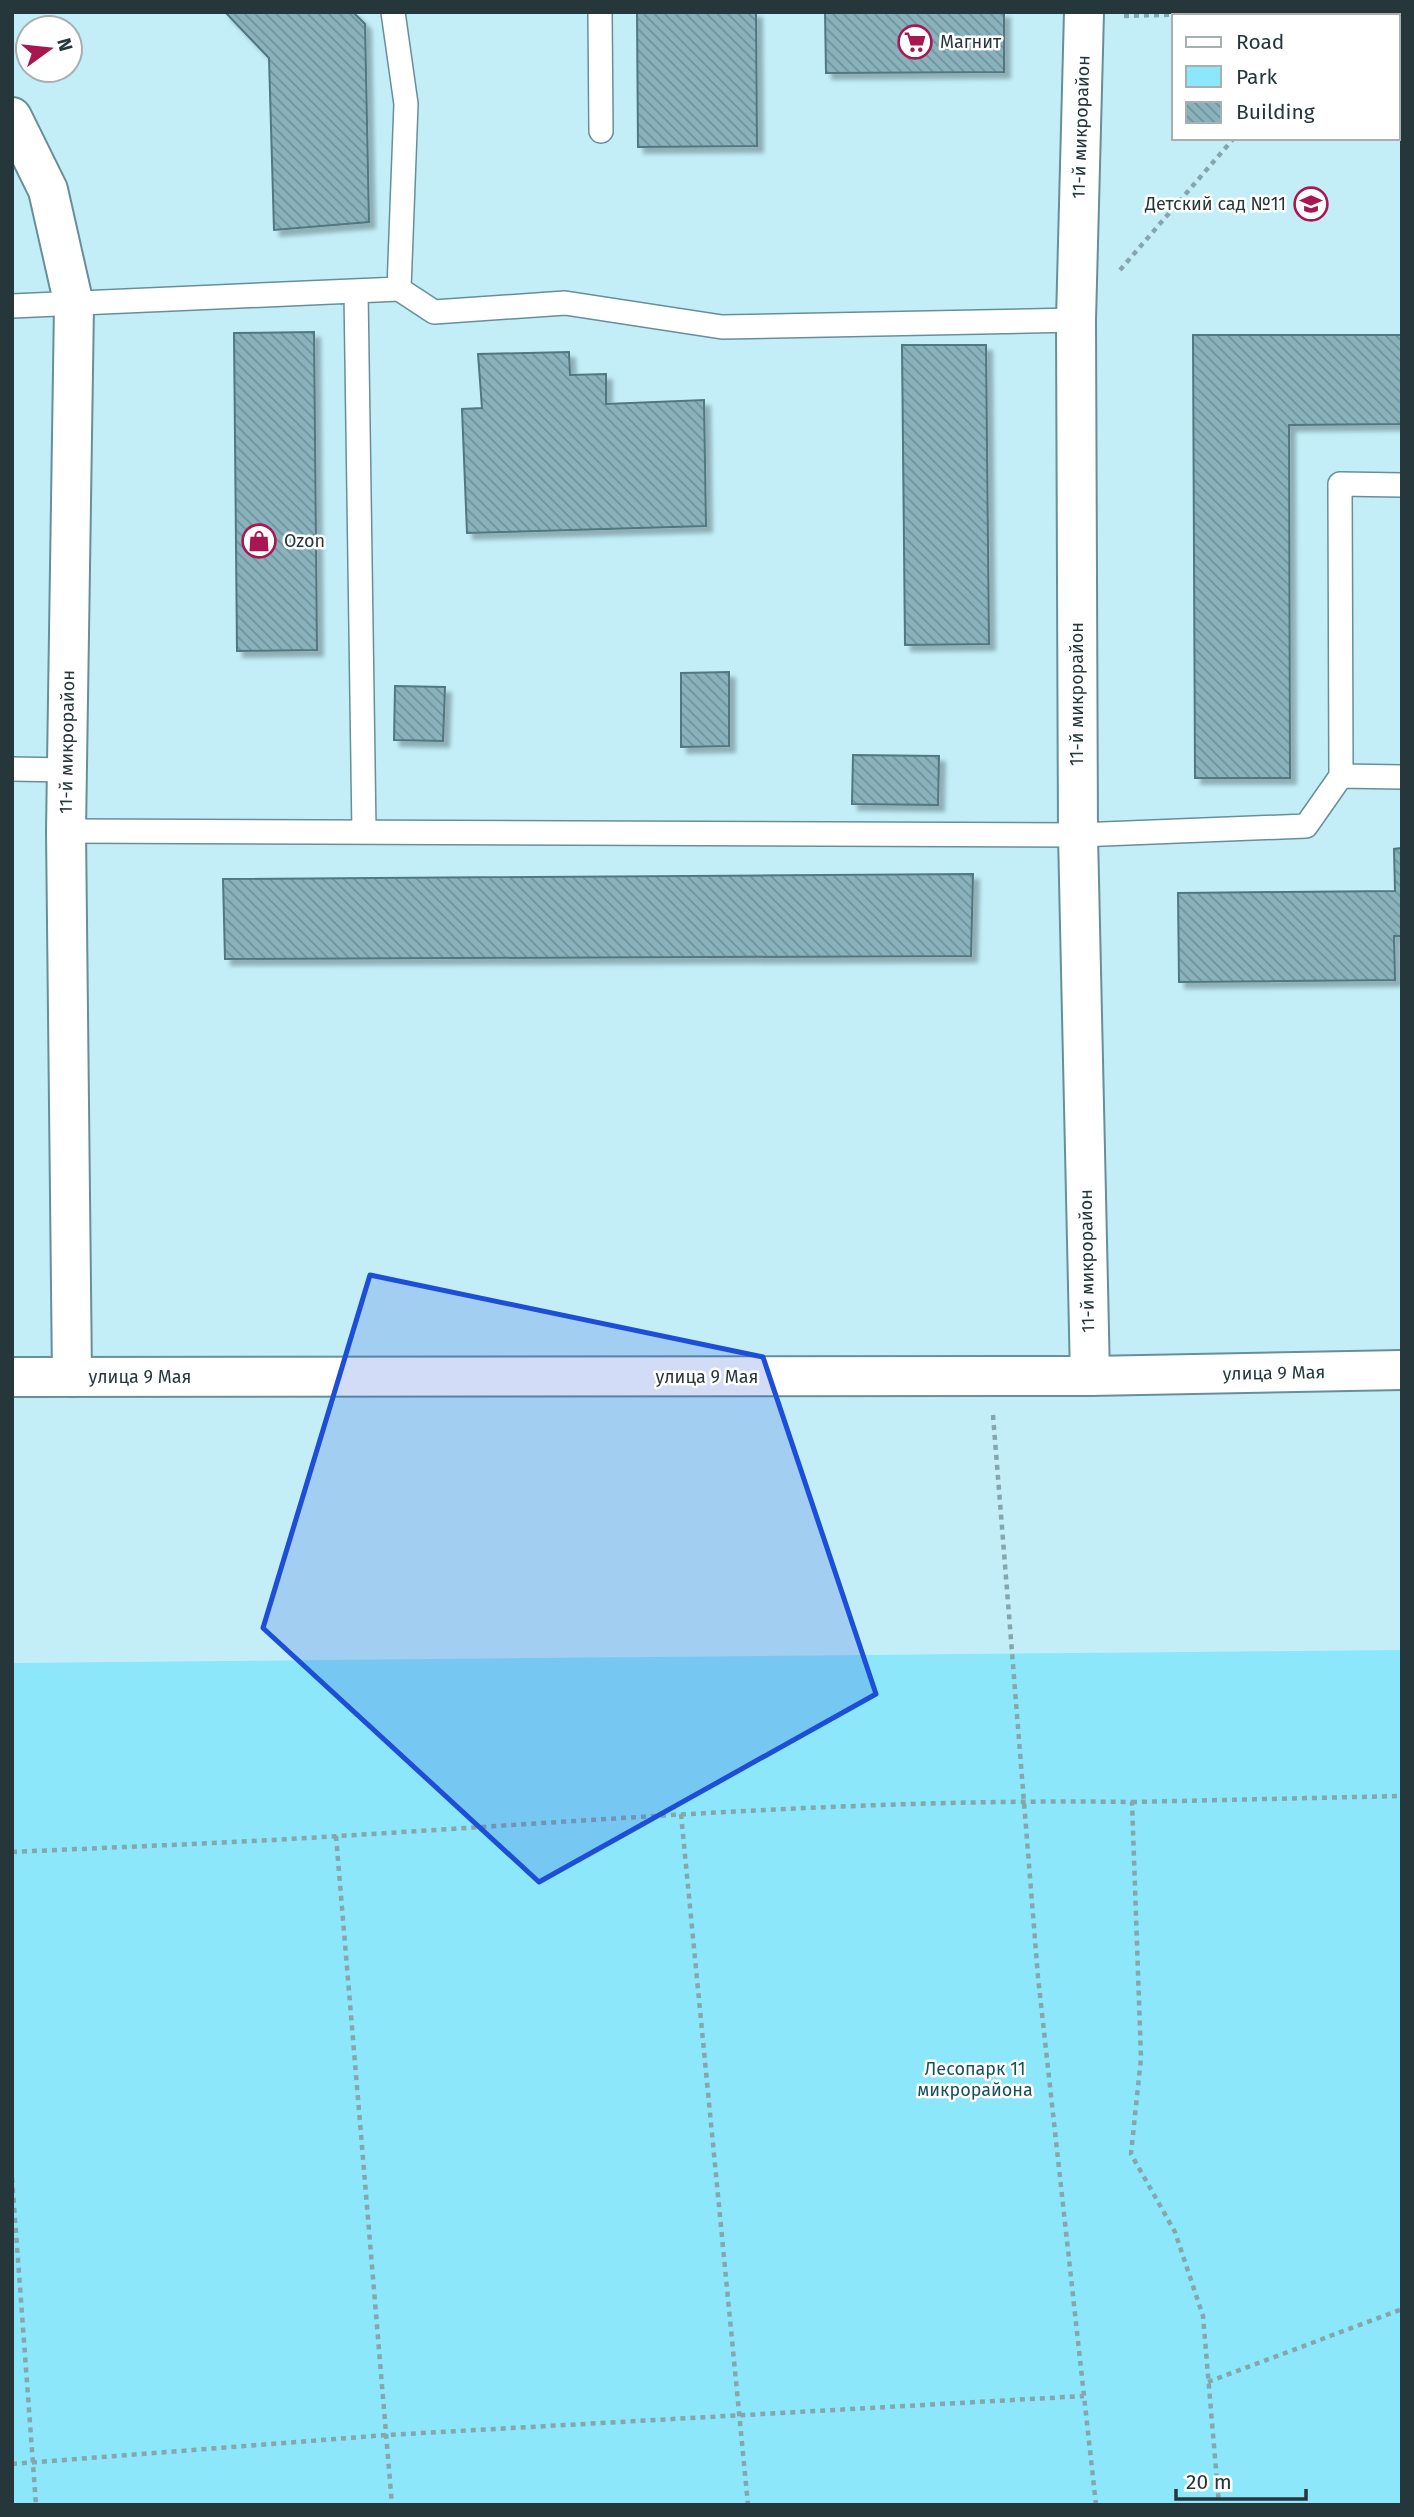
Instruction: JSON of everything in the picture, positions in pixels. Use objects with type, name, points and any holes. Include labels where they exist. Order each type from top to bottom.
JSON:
[{"type":"street","name":"11-й микрорайон","points":[[1084,15],[1076,320],[1078,835],[1090,1376]]},
{"type":"street","name":"11-й микрорайон","points":[[12,117],[48,190],[74,305],[66,831],[72,1377]]},
{"type":"street","name":"улица 9 Мая","points":[[12,1377],[1090,1376],[1402,1370]]},
{"type":"lane","points":[[393,12],[405,104],[399,289]]},
{"type":"lane","points":[[600,12],[601,131]]},
{"type":"lane","points":[[12,306],[399,289],[434,312],[565,303],[722,327],[1076,320]]},
{"type":"lane","points":[[356,291],[364,832]]},
{"type":"lane","points":[[66,831],[1078,835],[1306,827],[1341,776],[1340,484],[1402,485]]},
{"type":"lane","points":[[12,769],[67,771]]},
{"type":"lane","points":[[1341,776],[1402,776]]},
{"type":"path","points":[[1084,15],[1284,12]]},
{"type":"path","points":[[1076,320],[1232,140]]},
{"type":"path","points":[[990,1376],[1038,1976],[1096,2505]]},
{"type":"path","points":[[12,1852],[336,1836],[681,1814],[1024,1800],[1132,1802],[1402,1796]]},
{"type":"path","points":[[1132,1802],[1141,2058],[1131,2154],[1175,2232],[1203,2315],[1219,2505]]},
{"type":"path","points":[[681,1814],[748,2505]]},
{"type":"path","points":[[336,1836],[393,2505]]},
{"type":"path","points":[[12,2178],[36,2505]]},
{"type":"path","points":[[1208,2382],[1402,2309]]},
{"type":"path","points":[[12,2464],[387,2435],[1084,2396]]},
{"type":"highlighted area","points":[[370,1275],[763,1357],[876,1694],[539,1882],[263,1628]]},
{"type":"green space","name":"Лесопарк 11 микрорайона","points":[[1402,1650],[1402,2505],[12,2505],[12,1663]]},
{"type":"building","points":[[225,12],[353,12],[365,24],[369,222],[274,230],[269,58]]},
{"type":"building","points":[[637,12],[756,12],[757,146],[638,147]]},
{"type":"building","name":"Магнит","points":[[825,12],[1004,12],[1004,72],[826,73]]},
{"type":"building","points":[[314,332],[317,650],[237,651],[234,333]]},
{"type":"building","points":[[1193,335],[1402,335],[1402,424],[1289,425],[1290,778],[1195,778]]},
{"type":"building","points":[[902,345],[986,345],[989,644],[905,645]]},
{"type":"building","points":[[569,352],[570,375],[606,374],[606,404],[704,400],[706,526],[467,533],[462,409],[482,408],[478,354]]},
{"type":"building","points":[[729,672],[729,746],[681,747],[681,673]]},
{"type":"building","points":[[395,686],[445,687],[443,741],[394,740]]},
{"type":"building","points":[[853,755],[939,756],[938,805],[852,804]]},
{"type":"building","points":[[1402,848],[1402,936],[1394,936],[1395,980],[1179,982],[1178,893],[1395,891],[1394,849]]},
{"type":"building","points":[[973,874],[971,956],[225,959],[223,879]]},
{"type":"place","name":"Магнит","points":[[915,42]]},
{"type":"place","name":"Детский сад №11","points":[[1311,204]]},
{"type":"place","name":"Ozon","points":[[259,541]]}]
